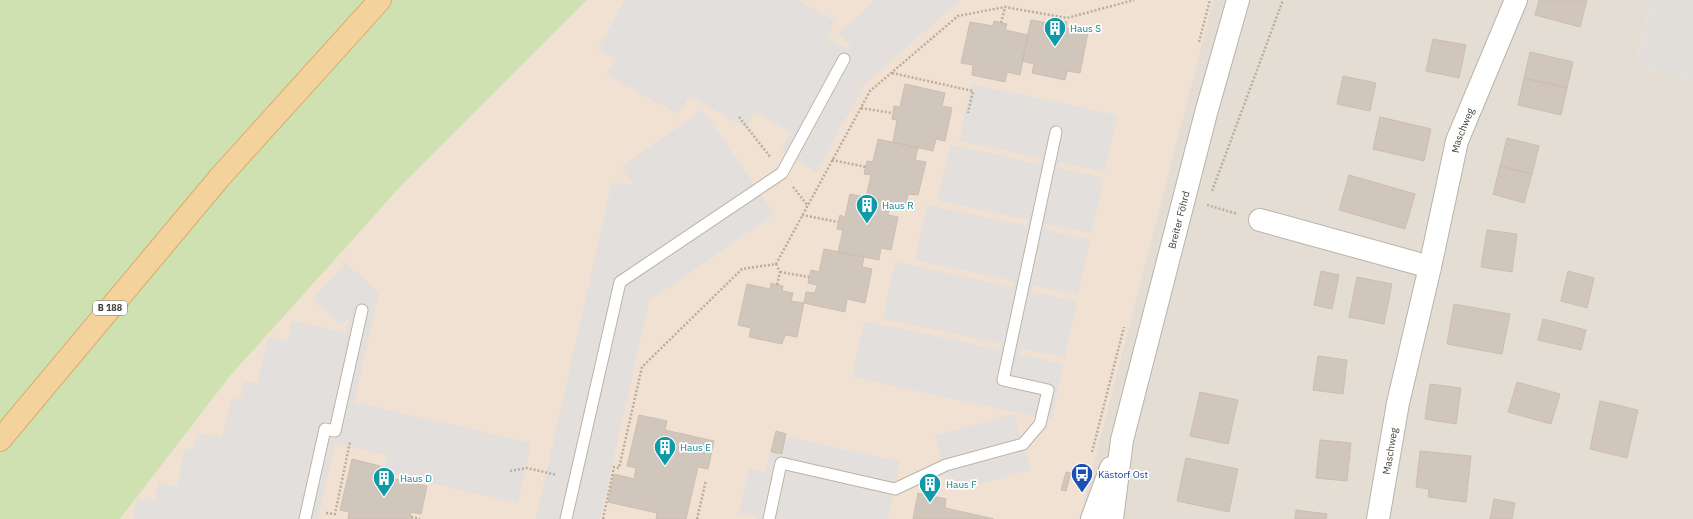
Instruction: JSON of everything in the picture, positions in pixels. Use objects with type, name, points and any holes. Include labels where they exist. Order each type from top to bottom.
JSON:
[{"type":"main road","name":"B 188","points":[[0,440],[220,177],[380,0]]},
{"type":"street","name":"Breiter Föhrd","points":[[1112,519],[1122,440],[1206,113],[1238,0]]},
{"type":"street","name":"Maschweg","points":[[1378,519],[1398,403],[1430,267],[1457,141],[1516,0]]},
{"type":"street","points":[[1260,220],[1430,267]]},
{"type":"street","name":"Breiter Föhrd","points":[[1092,519],[1122,440]]},
{"type":"lane","points":[[566,519],[620,282],[782,173],[844,59]]},
{"type":"lane","points":[[769,519],[781,463],[894,488],[946,465],[1023,444],[1040,424],[1048,390],[1003,380],[1056,132]]},
{"type":"lane","points":[[305,519],[325,429],[335,431],[362,310]]},
{"type":"path","points":[[776,264],[870,91],[958,16],[1005,7],[1067,18],[1134,0]]},
{"type":"path","points":[[1205,213],[1283,0]]},
{"type":"path","points":[[1001,23],[1005,7]]},
{"type":"path","points":[[1061,21],[1062,17]]},
{"type":"path","points":[[892,73],[973,91],[968,113]]},
{"type":"path","points":[[861,108],[892,113]]},
{"type":"path","points":[[832,160],[866,167]]},
{"type":"path","points":[[1207,205],[1260,220]]},
{"type":"path","points":[[802,215],[838,222]]},
{"type":"path","points":[[776,264],[780,272],[777,285]]},
{"type":"path","points":[[603,519],[614,468],[619,468],[642,367],[742,269],[776,264]]},
{"type":"path","points":[[780,272],[809,277]]},
{"type":"path","points":[[324,519],[326,512],[335,514],[352,435]]},
{"type":"path","points":[[510,471],[527,468],[575,479]]},
{"type":"path","points":[[697,519],[706,480]]},
{"type":"path","points":[[411,517],[420,519]]},
{"type":"shaded area","points":[[587,0],[1213,0],[1079,519],[120,519],[230,376],[400,187]]},
{"type":"shaded area","points":[[625,0],[797,0],[835,21],[827,37],[849,49],[851,47],[838,33],[876,0],[960,0],[864,85],[816,172],[781,152],[791,132],[754,112],[746,127],[689,96],[679,114],[606,75],[615,59],[598,49]]},
{"type":"shaded area","points":[[1213,0],[1651,0],[1634,66],[1693,81],[1693,519],[1079,519]]},
{"type":"shaded area","points":[[1651,0],[1693,0],[1693,81],[1634,66]]},
{"type":"shaded area","points":[[971,84],[1117,115],[1105,172],[1060,162],[1058,168],[1104,178],[1091,233],[1046,224],[1045,230],[1090,240],[1078,295],[1033,285],[1032,292],[1077,301],[1065,357],[1020,348],[1019,354],[1063,364],[1052,420],[852,377],[864,321],[1000,350],[1001,344],[883,318],[895,262],[1013,287],[1014,281],[915,260],[927,205],[1027,226],[1028,220],[938,200],[950,145],[1040,164],[1041,158],[959,141]]},
{"type":"shaded area","points":[[703,110],[774,214],[649,301],[600,519],[536,519],[612,182],[634,186],[621,167]]},
{"type":"shaded area","points":[[346,263],[379,293],[354,402],[531,443],[518,503],[383,472],[387,455],[335,443],[318,519],[133,519],[137,498],[154,502],[159,483],[177,487],[185,448],[193,450],[197,433],[222,438],[232,398],[240,400],[244,381],[258,384],[268,337],[288,342],[292,321],[346,333],[350,316],[341,325],[313,299]]},
{"type":"shaded area","points":[[1015,414],[1030,470],[950,492],[935,435]]},
{"type":"shaded area","points":[[787,437],[900,462],[887,519],[755,519],[756,517],[739,513],[749,469],[766,473],[770,453],[783,455]]},
{"type":"green space","points":[[0,0],[587,0],[400,187],[230,376],[120,519],[0,519]]},
{"type":"building","points":[[1539,0],[1587,0],[1580,27],[1535,15]]},
{"type":"building","name":"Haus S","points":[[1055,19],[1067,22],[1066,28],[1088,32],[1080,73],[1067,71],[1065,80],[1032,73],[1034,64],[1022,61],[1031,20],[1054,24]]},
{"type":"building","points":[[994,21],[1007,24],[1005,30],[1028,35],[1020,75],[1007,72],[1005,82],[972,75],[973,65],[961,63],[970,22],[993,26]]},
{"type":"building","points":[[1433,39],[1466,45],[1459,78],[1426,71]]},
{"type":"building","points":[[1530,52],[1573,62],[1567,88],[1524,78]]},
{"type":"building","points":[[1343,76],[1376,83],[1370,111],[1337,104]]},
{"type":"building","points":[[1524,78],[1567,88],[1561,115],[1518,105]]},
{"type":"building","points":[[905,84],[945,93],[942,106],[952,108],[945,141],[936,139],[933,151],[893,142],[897,120],[892,119],[894,106],[900,107]]},
{"type":"building","points":[[1380,117],[1431,129],[1424,161],[1373,149]]},
{"type":"building","points":[[1507,138],[1539,146],[1532,174],[1500,166]]},
{"type":"building","name":"Haus R","points":[[878,139],[918,148],[915,160],[926,162],[918,195],[908,194],[906,205],[866,197],[871,175],[864,174],[867,161],[873,162]]},
{"type":"building","points":[[1500,166],[1532,174],[1524,203],[1493,194]]},
{"type":"building","points":[[1349,175],[1415,194],[1405,229],[1339,210]]},
{"type":"building","name":"Haus R","points":[[850,194],[890,202],[888,215],[898,217],[891,250],[881,248],[879,260],[838,252],[843,230],[837,229],[840,215],[845,217]]},
{"type":"building","points":[[1487,230],[1517,234],[1512,272],[1481,267]]},
{"type":"building","points":[[824,249],[864,257],[862,267],[872,269],[865,303],[847,299],[845,312],[804,303],[806,292],[815,293],[817,285],[808,283],[809,277],[811,270],[819,272]]},
{"type":"building","points":[[1321,271],[1339,275],[1332,309],[1314,305]]},
{"type":"building","points":[[1568,271],[1594,278],[1587,308],[1561,301]]},
{"type":"building","points":[[1357,277],[1392,284],[1384,324],[1349,317]]},
{"type":"building","points":[[771,283],[783,286],[782,291],[793,293],[791,301],[804,303],[797,337],[785,335],[782,344],[749,337],[751,328],[738,325],[747,284],[770,289]]},
{"type":"building","points":[[1454,304],[1510,314],[1502,354],[1447,344]]},
{"type":"building","points":[[1543,319],[1586,330],[1581,350],[1538,340]]},
{"type":"building","points":[[1318,356],[1347,360],[1343,394],[1313,390]]},
{"type":"building","points":[[1517,382],[1560,394],[1551,424],[1508,412]]},
{"type":"building","points":[[1430,384],[1461,388],[1456,424],[1425,419]]},
{"type":"building","points":[[1200,392],[1238,400],[1228,444],[1190,436]]},
{"type":"building","points":[[1600,401],[1638,410],[1627,458],[1590,449]]},
{"type":"building","name":"Haus E","points":[[639,415],[667,421],[665,430],[714,441],[708,469],[698,467],[686,519],[656,519],[657,513],[608,502],[614,474],[634,479],[636,468],[627,466]]},
{"type":"building","points":[[776,431],[786,434],[782,454],[771,452]]},
{"type":"building","points":[[1320,440],[1351,443],[1347,481],[1316,478]]},
{"type":"building","points":[[1420,451],[1471,456],[1466,502],[1428,497],[1429,489],[1416,487]]},
{"type":"building","points":[[1186,458],[1238,469],[1229,512],[1177,501]]},
{"type":"building","name":"Haus D","points":[[352,459],[380,466],[378,475],[427,486],[421,514],[411,512],[410,519],[348,519],[349,512],[340,510]]},
{"type":"building","points":[[1066,472],[1071,473],[1066,491],[1061,490]]},
{"type":"building","name":"Haus F","points":[[918,493],[946,499],[945,508],[994,519],[913,519]]},
{"type":"building","points":[[1494,499],[1515,503],[1512,519],[1490,519]]},
{"type":"building","points":[[1296,510],[1327,514],[1326,519],[1295,519]]},
{"type":"place","name":"Haus S","points":[[1055,48]]},
{"type":"place","name":"Haus R","points":[[867,224]]},
{"type":"place","name":"Haus E","points":[[665,466]]},
{"type":"place","name":"Kästorf Ost","points":[[1082,494]]},
{"type":"place","name":"Haus D","points":[[384,498]]},
{"type":"place","name":"Haus F","points":[[930,504]]}]
